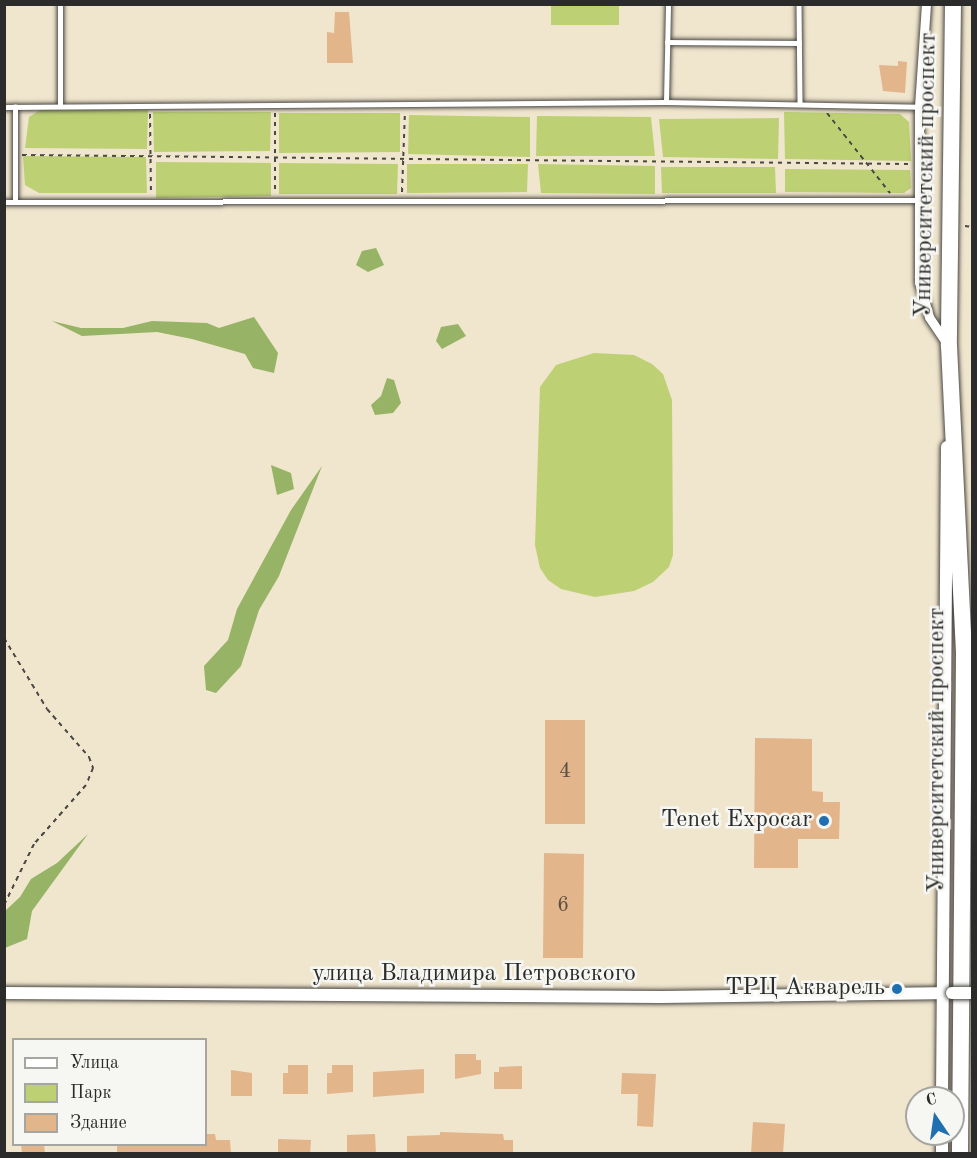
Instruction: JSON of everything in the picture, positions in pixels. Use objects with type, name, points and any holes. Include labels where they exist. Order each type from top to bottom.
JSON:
[{"type":"highway","name":"Университетский проспект","points":[[953,4],[949,346],[964,653],[960,1154]]},
{"type":"street","points":[[926,4],[917,165],[919,282],[923,303],[936,331],[949,346]]},
{"type":"street","name":"Университетский проспект","points":[[943,1086],[948,993],[944,587],[949,346]]},
{"type":"street","name":"улица Владимира Петровского","points":[[4,993],[553,997],[972,993]]},
{"type":"lane","points":[[60,4],[60,106]]},
{"type":"lane","points":[[666,102],[668,4]]},
{"type":"lane","points":[[799,4],[800,103]]},
{"type":"lane","points":[[667,42],[798,43]]},
{"type":"lane","points":[[4,107],[666,102],[800,103],[919,108]]},
{"type":"lane","points":[[15,107],[15,202]]},
{"type":"lane","points":[[4,202],[917,200]]},
{"type":"path","points":[[275,104],[275,202]]},
{"type":"path","points":[[402,201],[405,104]]},
{"type":"path","points":[[819,104],[895,201]]},
{"type":"path","points":[[150,105],[151,202]]},
{"type":"path","points":[[15,154],[917,165]]},
{"type":"path","points":[[4,638],[47,709],[89,757],[93,768],[86,785],[34,844],[4,905]]},
{"type":"green space","points":[[551,5],[619,5],[619,25],[551,25]]},
{"type":"green space","points":[[42,109],[148,110],[147,149],[25,148],[29,117]]},
{"type":"green space","points":[[153,112],[271,112],[270,151],[154,152]]},
{"type":"green space","points":[[784,112],[900,114],[909,122],[911,161],[785,159]]},
{"type":"green space","points":[[279,113],[400,113],[400,152],[279,153]]},
{"type":"green space","points":[[409,115],[530,117],[530,157],[408,154]]},
{"type":"green space","points":[[537,116],[651,117],[655,156],[536,156]]},
{"type":"green space","points":[[779,118],[778,159],[663,157],[659,119]]},
{"type":"green space","points":[[23,156],[146,157],[147,193],[39,193],[25,185]]},
{"type":"green space","points":[[156,162],[271,163],[271,196],[156,198]]},
{"type":"green space","points":[[279,163],[398,164],[397,194],[279,194]]},
{"type":"green space","points":[[407,164],[528,164],[527,192],[407,193]]},
{"type":"green space","points":[[538,164],[655,166],[655,194],[541,193]]},
{"type":"green space","points":[[661,167],[775,167],[776,193],[662,193]]},
{"type":"green space","points":[[785,169],[910,170],[911,188],[904,193],[785,192]]},
{"type":"green space","points":[[376,248],[384,265],[368,272],[356,265],[362,251]]},
{"type":"green space","points":[[254,317],[278,353],[274,373],[253,368],[245,354],[192,339],[157,332],[82,336],[52,321],[81,328],[123,328],[152,321],[207,323],[219,328]]},
{"type":"green space","points":[[458,324],[466,336],[442,349],[436,341],[441,327]]},
{"type":"green space","points":[[594,353],[634,355],[652,364],[663,374],[672,400],[673,555],[669,567],[653,582],[634,591],[595,597],[561,589],[548,580],[540,568],[535,545],[540,387],[556,365]]},
{"type":"green space","points":[[387,378],[394,380],[401,403],[393,413],[375,415],[371,405],[381,396]]},
{"type":"green space","points":[[271,465],[291,473],[294,489],[277,495]]},
{"type":"green space","points":[[322,466],[279,576],[259,610],[241,666],[216,693],[206,690],[204,666],[228,640],[237,609],[291,510]]},
{"type":"green space","points":[[88,834],[32,911],[27,939],[5,948],[5,911],[20,897],[31,879],[57,863]]},
{"type":"building","points":[[335,12],[349,12],[353,63],[327,63],[327,32],[334,33]]},
{"type":"building","points":[[898,61],[907,62],[905,93],[883,91],[879,65],[898,66]]},
{"type":"building","points":[[545,720],[585,720],[585,824],[545,824]]},
{"type":"building","points":[[755,738],[812,739],[812,791],[823,792],[823,802],[840,802],[839,839],[798,839],[798,868],[754,868]]},
{"type":"building","points":[[544,853],[584,854],[583,958],[543,958]]},
{"type":"building","points":[[455,1054],[476,1054],[476,1060],[481,1060],[481,1074],[455,1079]]},
{"type":"building","points":[[288,1065],[308,1065],[308,1094],[283,1094],[283,1073],[288,1073]]},
{"type":"building","points":[[332,1065],[353,1065],[353,1092],[327,1094],[327,1073],[332,1073]]},
{"type":"building","points":[[522,1066],[522,1089],[494,1089],[494,1072],[499,1072],[499,1067]]},
{"type":"building","points":[[424,1069],[424,1093],[373,1097],[373,1072]]},
{"type":"building","points":[[231,1070],[252,1073],[252,1096],[231,1096]]},
{"type":"building","points":[[622,1073],[656,1074],[653,1127],[637,1126],[638,1094],[621,1094]]},
{"type":"building","points":[[753,1122],[785,1124],[783,1154],[751,1154]]},
{"type":"building","points":[[440,1132],[503,1134],[504,1140],[513,1140],[513,1154],[407,1154],[407,1136],[440,1135]]},
{"type":"building","points":[[207,1134],[215,1134],[216,1140],[230,1140],[231,1154],[117,1154],[117,1146],[207,1146]]},
{"type":"building","points":[[375,1134],[376,1154],[347,1154],[347,1135]]},
{"type":"building","points":[[278,1139],[311,1140],[310,1154],[278,1154]]},
{"type":"building","points":[[21,1146],[44,1146],[45,1154],[22,1154]]},
{"type":"place","name":"Tenet Expocar","points":[[824,821]]},
{"type":"place","name":"ТРЦ Акварель","points":[[897,989]]}]
